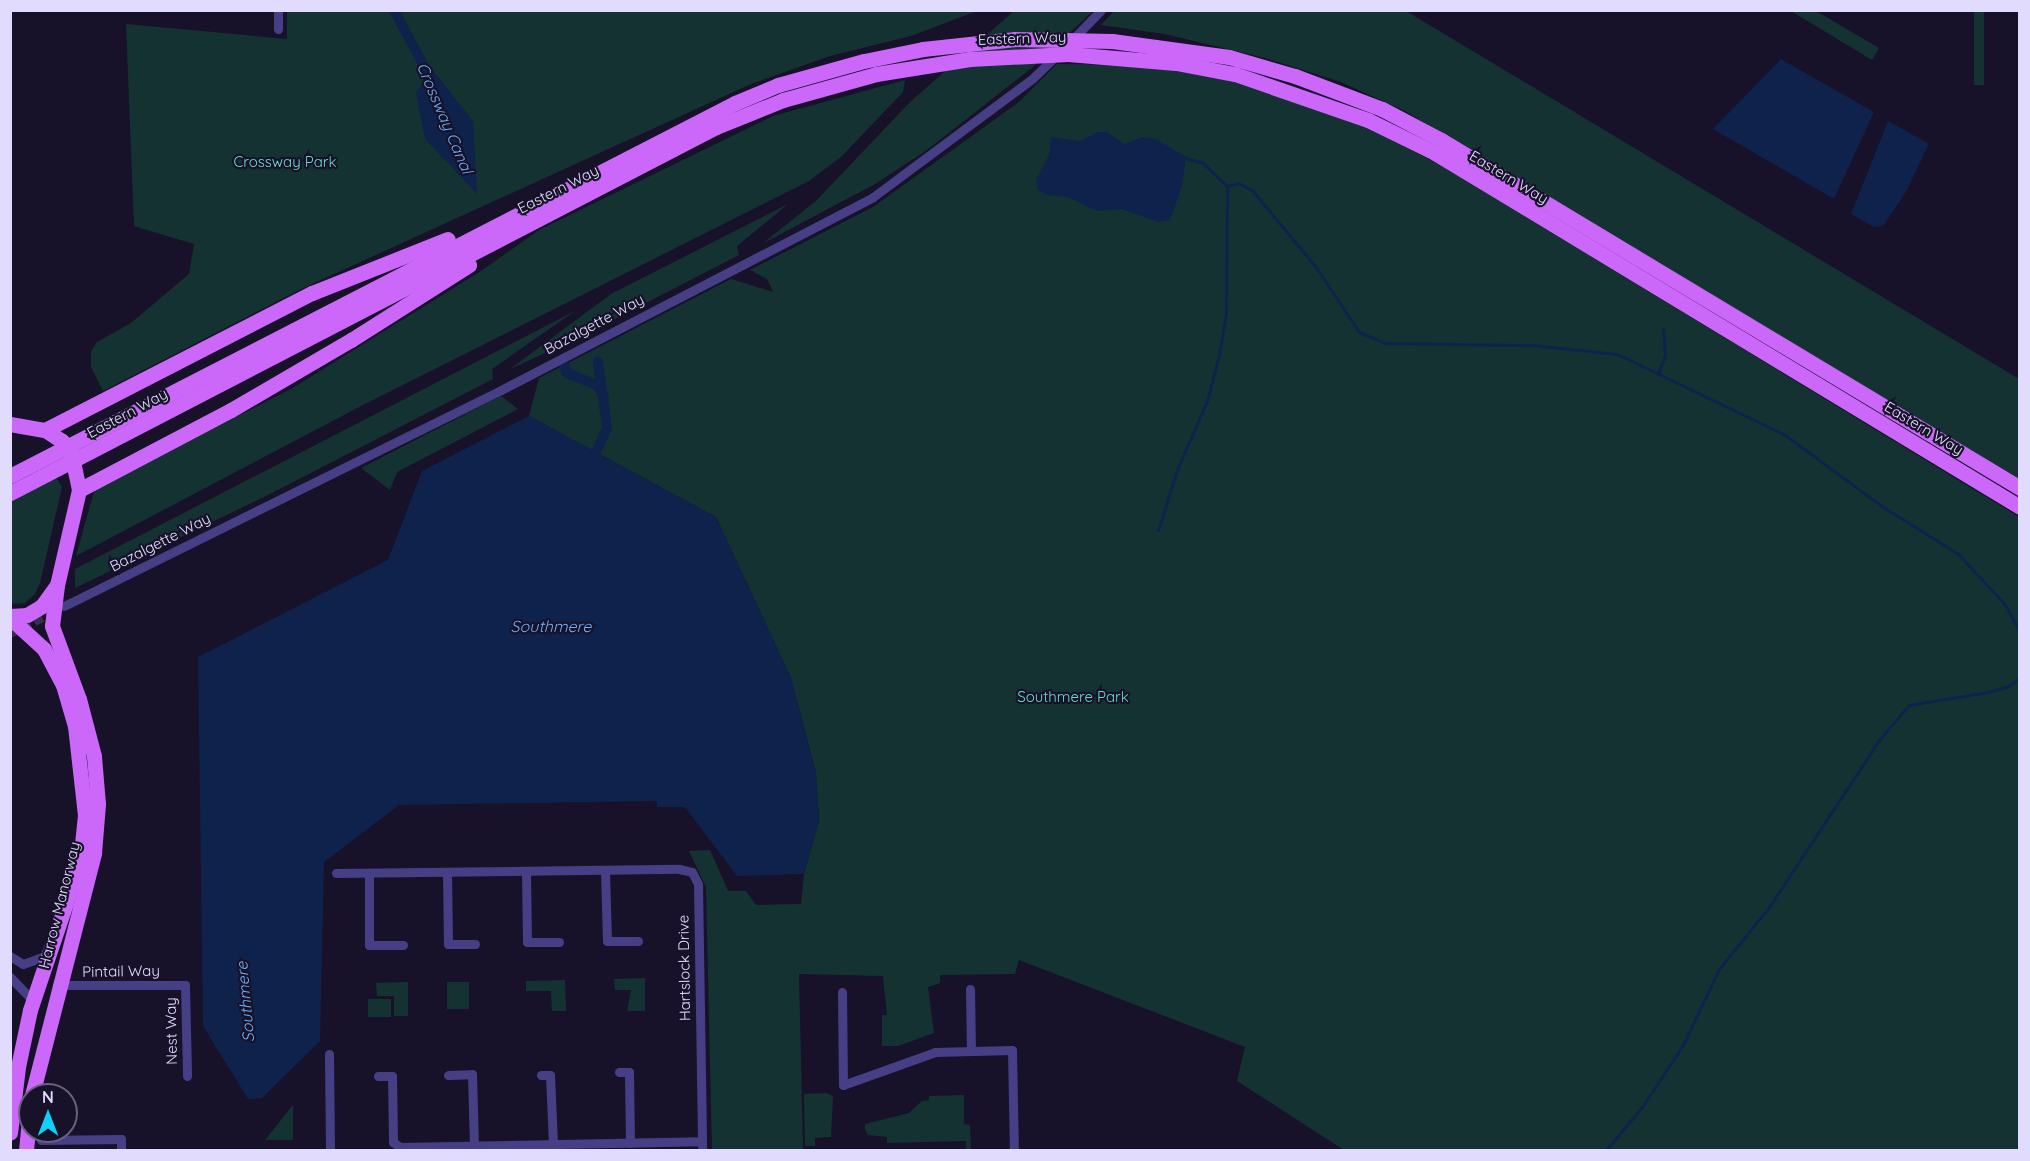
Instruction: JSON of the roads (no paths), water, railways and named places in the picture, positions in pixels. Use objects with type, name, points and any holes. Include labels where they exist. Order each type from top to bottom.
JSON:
[{"type":"main road","name":"Eastern Way","points":[[10,476],[515,213],[735,103],[778,85],[864,61],[923,49],[1015,39],[1112,41],[1229,57],[1340,91],[1442,140],[2019,488]]},
{"type":"main road","name":"Eastern Way","points":[[10,493],[716,128],[832,84],[970,59],[1068,54],[1176,63],[1235,74],[1368,120],[1435,153],[2019,507]]},
{"type":"main road","points":[[45,430],[312,293],[515,213]]},
{"type":"main road","points":[[10,424],[45,430],[71,452],[79,490],[231,410],[351,340],[524,227]]},
{"type":"main road","name":"Harrow Manorway","points":[[10,1133],[18,1067],[33,1001],[50,955],[64,939],[94,853],[98,804],[94,756],[82,710],[52,626],[57,585],[79,490]]},
{"type":"main road","points":[[10,617],[27,615],[42,606],[57,585]]},
{"type":"main road","name":"Harrow Manorway","points":[[10,617],[44,649],[63,685],[75,726],[84,785],[81,851],[57,985],[35,1083]]},
{"type":"street","points":[[278,10],[278,29]]},
{"type":"street","name":"Bazalgette Way","points":[[64,606],[501,390],[873,197],[1033,78],[1101,10]]},
{"type":"street","name":"Hartslock Drive","points":[[336,873],[679,869],[692,872],[698,884],[702,1146]]},
{"type":"street","points":[[605,870],[607,941],[638,941]]},
{"type":"street","points":[[526,871],[527,942],[559,942]]},
{"type":"street","points":[[447,872],[448,944],[475,944]]},
{"type":"street","points":[[369,873],[369,945],[403,945]]},
{"type":"street","name":"Harrow Manorway","points":[[10,956],[23,964],[50,955]]},
{"type":"street","points":[[10,977],[33,1001]]},
{"type":"street","name":"Pintail Way","points":[[57,985],[185,985]]},
{"type":"street","name":"Nest Way","points":[[185,985],[187,1076]]},
{"type":"street","points":[[970,989],[971,1051]]},
{"type":"street","points":[[842,992],[843,1085],[934,1052],[1012,1050],[1014,1150]]},
{"type":"street","points":[[329,1054],[330,1150]]},
{"type":"street","points":[[619,1072],[629,1072],[630,1143]]},
{"type":"street","points":[[448,1075],[472,1074],[474,1146]]},
{"type":"street","points":[[541,1075],[550,1075],[553,1144]]},
{"type":"street","points":[[378,1076],[392,1076],[393,1142],[400,1148],[630,1143],[702,1146]]},
{"type":"street","points":[[78,1140],[121,1139],[122,1150]]},
{"type":"water","points":[[1781,59],[1874,112],[1834,199],[1713,129]]},
{"type":"water","points":[[432,69],[473,121],[477,194],[425,139],[416,93]]},
{"type":"water","points":[[1888,121],[1929,144],[1906,192],[1883,226],[1874,227],[1851,214]]},
{"type":"water","points":[[1097,132],[1107,132],[1125,144],[1142,137],[1156,139],[1186,157],[1182,186],[1170,220],[1158,222],[1122,209],[1097,211],[1067,197],[1046,195],[1038,189],[1036,180],[1049,155],[1051,137],[1080,141]]},
{"type":"water","name":"Southmere","points":[[529,416],[716,517],[791,678],[816,773],[819,820],[804,874],[737,876],[685,807],[657,807],[657,801],[399,805],[324,862],[320,1041],[262,1098],[248,1099],[203,1026],[198,657],[388,560],[422,471]]},
{"type":"waterway","name":"Crossway Canal","points":[[394,10],[434,85]]},
{"type":"waterway","points":[[1183,157],[1203,163],[1227,186],[1238,183],[1252,190],[1316,267],[1359,332],[1385,343],[1532,345],[1617,354],[1785,435],[1883,507],[1957,553],[2004,603],[2020,632]]},
{"type":"waterway","points":[[1158,530],[1178,467],[1207,401],[1219,355],[1226,313],[1227,187]]},
{"type":"waterway","points":[[1658,373],[1665,356],[1663,329]]},
{"type":"waterway","name":"Crossway Canal","points":[[595,454],[607,428],[598,362]]},
{"type":"waterway","points":[[564,365],[567,373],[597,385],[604,397]]},
{"type":"waterway","points":[[1606,1150],[1642,1107],[1683,1045],[1719,969],[1769,907],[1879,740],[1909,705],[1988,692],[2007,687],[2020,678]]},
{"type":"tunnel","points":[[10,633],[57,610]]},
{"type":"park label","name":"Crossway Park","points":[[285,162]]},
{"type":"park label","name":"Southmere Park","points":[[1073,697]]}]
